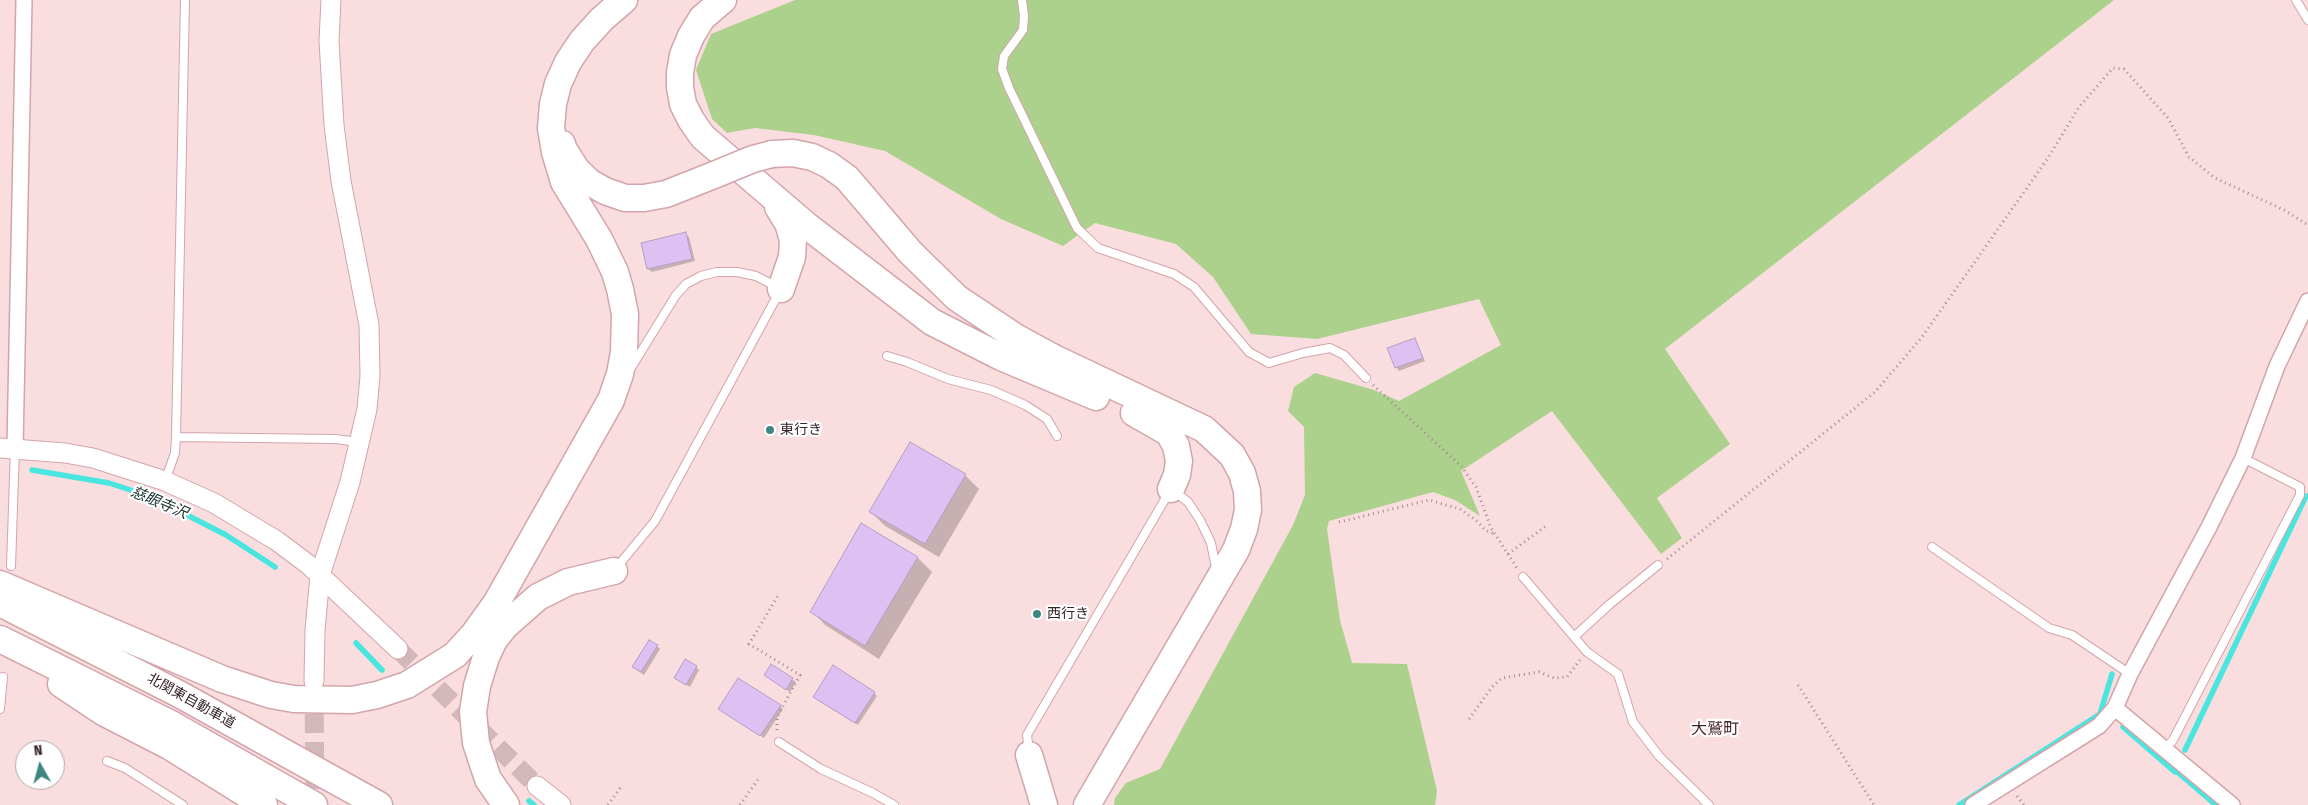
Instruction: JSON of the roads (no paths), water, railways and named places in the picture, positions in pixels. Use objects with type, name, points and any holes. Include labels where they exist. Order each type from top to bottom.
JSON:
[{"type":"highway","points":[[6,575],[245,688],[294,699],[352,700],[378,695],[406,685],[432,671],[455,654],[474,634],[497,602],[611,400],[620,374],[624,352],[625,314],[620,289],[607,255],[564,182],[558,167],[551,128],[553,104],[558,84],[568,62],[582,41],[602,19],[624,0]]},
{"type":"highway","points":[[722,0],[704,9],[690,36],[683,55],[680,87],[683,104],[703,137],[770,196],[932,322],[1001,357],[1144,417],[1169,433],[1176,446],[1179,461],[1177,475],[1171,489]]},
{"type":"highway","points":[[553,104],[564,150],[576,169],[589,182],[605,191],[625,198],[644,198],[666,194],[753,159],[772,154],[793,153],[812,157],[829,165],[847,178],[933,277],[985,318],[1054,358],[1204,429],[1232,455],[1242,473],[1247,491],[1248,510],[1244,529],[1236,550],[1087,805]]},
{"type":"highway","points":[[770,196],[788,223],[793,240],[792,257],[781,289]]},
{"type":"highway","points":[[506,805],[488,779],[476,744],[473,712],[477,686],[486,657],[494,640],[505,626],[538,597],[568,582],[614,571]]},
{"type":"highway","name":"北関東自動車道","points":[[0,602],[179,694],[378,805]]},
{"type":"highway","points":[[0,639],[173,725],[314,805]]},
{"type":"highway","points":[[25,652],[60,683],[103,712],[169,746],[264,805]]},
{"type":"highway","points":[[1029,755],[1044,805]]},
{"type":"street","points":[[24,0],[8,448],[65,453],[93,458],[165,482],[214,503],[293,552],[398,649]]},
{"type":"street","points":[[314,681],[315,630],[320,575],[350,482],[367,409],[370,376],[369,335],[364,295],[337,156],[330,69],[331,0]]},
{"type":"street","points":[[1973,805],[2099,726],[2115,708],[2130,674],[2209,527],[2243,458],[2277,366],[2308,301]]},
{"type":"street","points":[[2115,708],[2232,805]]},
{"type":"street","points":[[537,786],[561,805]]},
{"type":"lane","points":[[165,482],[175,453],[176,438],[185,0]]},
{"type":"lane","points":[[1022,0],[1023,30],[1004,56],[1002,69],[1009,88],[1077,228],[1098,248],[1174,274],[1194,287],[1249,352],[1269,363],[1303,353],[1330,348],[1344,355],[1366,378]]},
{"type":"lane","points":[[2296,0],[2308,20]]},
{"type":"lane","points":[[611,400],[676,295],[686,284],[700,276],[717,272],[738,272],[756,276],[781,289],[655,521],[614,571]]},
{"type":"lane","points":[[887,356],[948,379],[991,390],[1025,405],[1047,419],[1057,436]]},
{"type":"lane","points":[[176,438],[335,439],[359,442]]},
{"type":"lane","points":[[6,575],[8,448]]},
{"type":"lane","points":[[2165,749],[2173,740],[2300,495],[2300,487],[2243,458]]},
{"type":"lane","points":[[1029,755],[1027,734],[1171,489],[1188,502],[1211,543],[1216,562],[1216,583]]},
{"type":"lane","points":[[1932,547],[2049,628],[2072,635],[2130,674]]},
{"type":"lane","points":[[1575,636],[1610,604],[1658,565]]},
{"type":"lane","points":[[1522,577],[1587,652],[1618,674],[1633,722],[1660,756],[1709,805]]},
{"type":"lane","points":[[0,709],[3,678]]},
{"type":"lane","points":[[779,742],[821,769],[894,805]]},
{"type":"lane","points":[[107,760],[124,768],[183,805]]},
{"type":"waterway","name":"慈眼寺沢","points":[[32,470],[109,483],[152,497],[226,535],[275,567]]},
{"type":"waterway","points":[[2185,750],[2306,496],[2308,496]]},
{"type":"waterway","name":"慈眼寺沢","points":[[356,643],[382,670]]},
{"type":"waterway","points":[[1959,805],[2100,714],[2112,674]]},
{"type":"waterway","points":[[2123,727],[2175,772]]},
{"type":"waterway","points":[[2175,770],[2216,805]]},
{"type":"waterway","name":"慈眼寺沢","points":[[529,801],[534,805]]},
{"type":"tunnel","points":[[398,649],[537,786]]},
{"type":"tunnel","points":[[314,686],[315,805]]},
{"type":"place","name":"東行き","points":[[770,430]]},
{"type":"place","name":"西行き","points":[[1037,614]]},
{"type":"district","name":"大鷲町","points":[[1715,730]]}]
